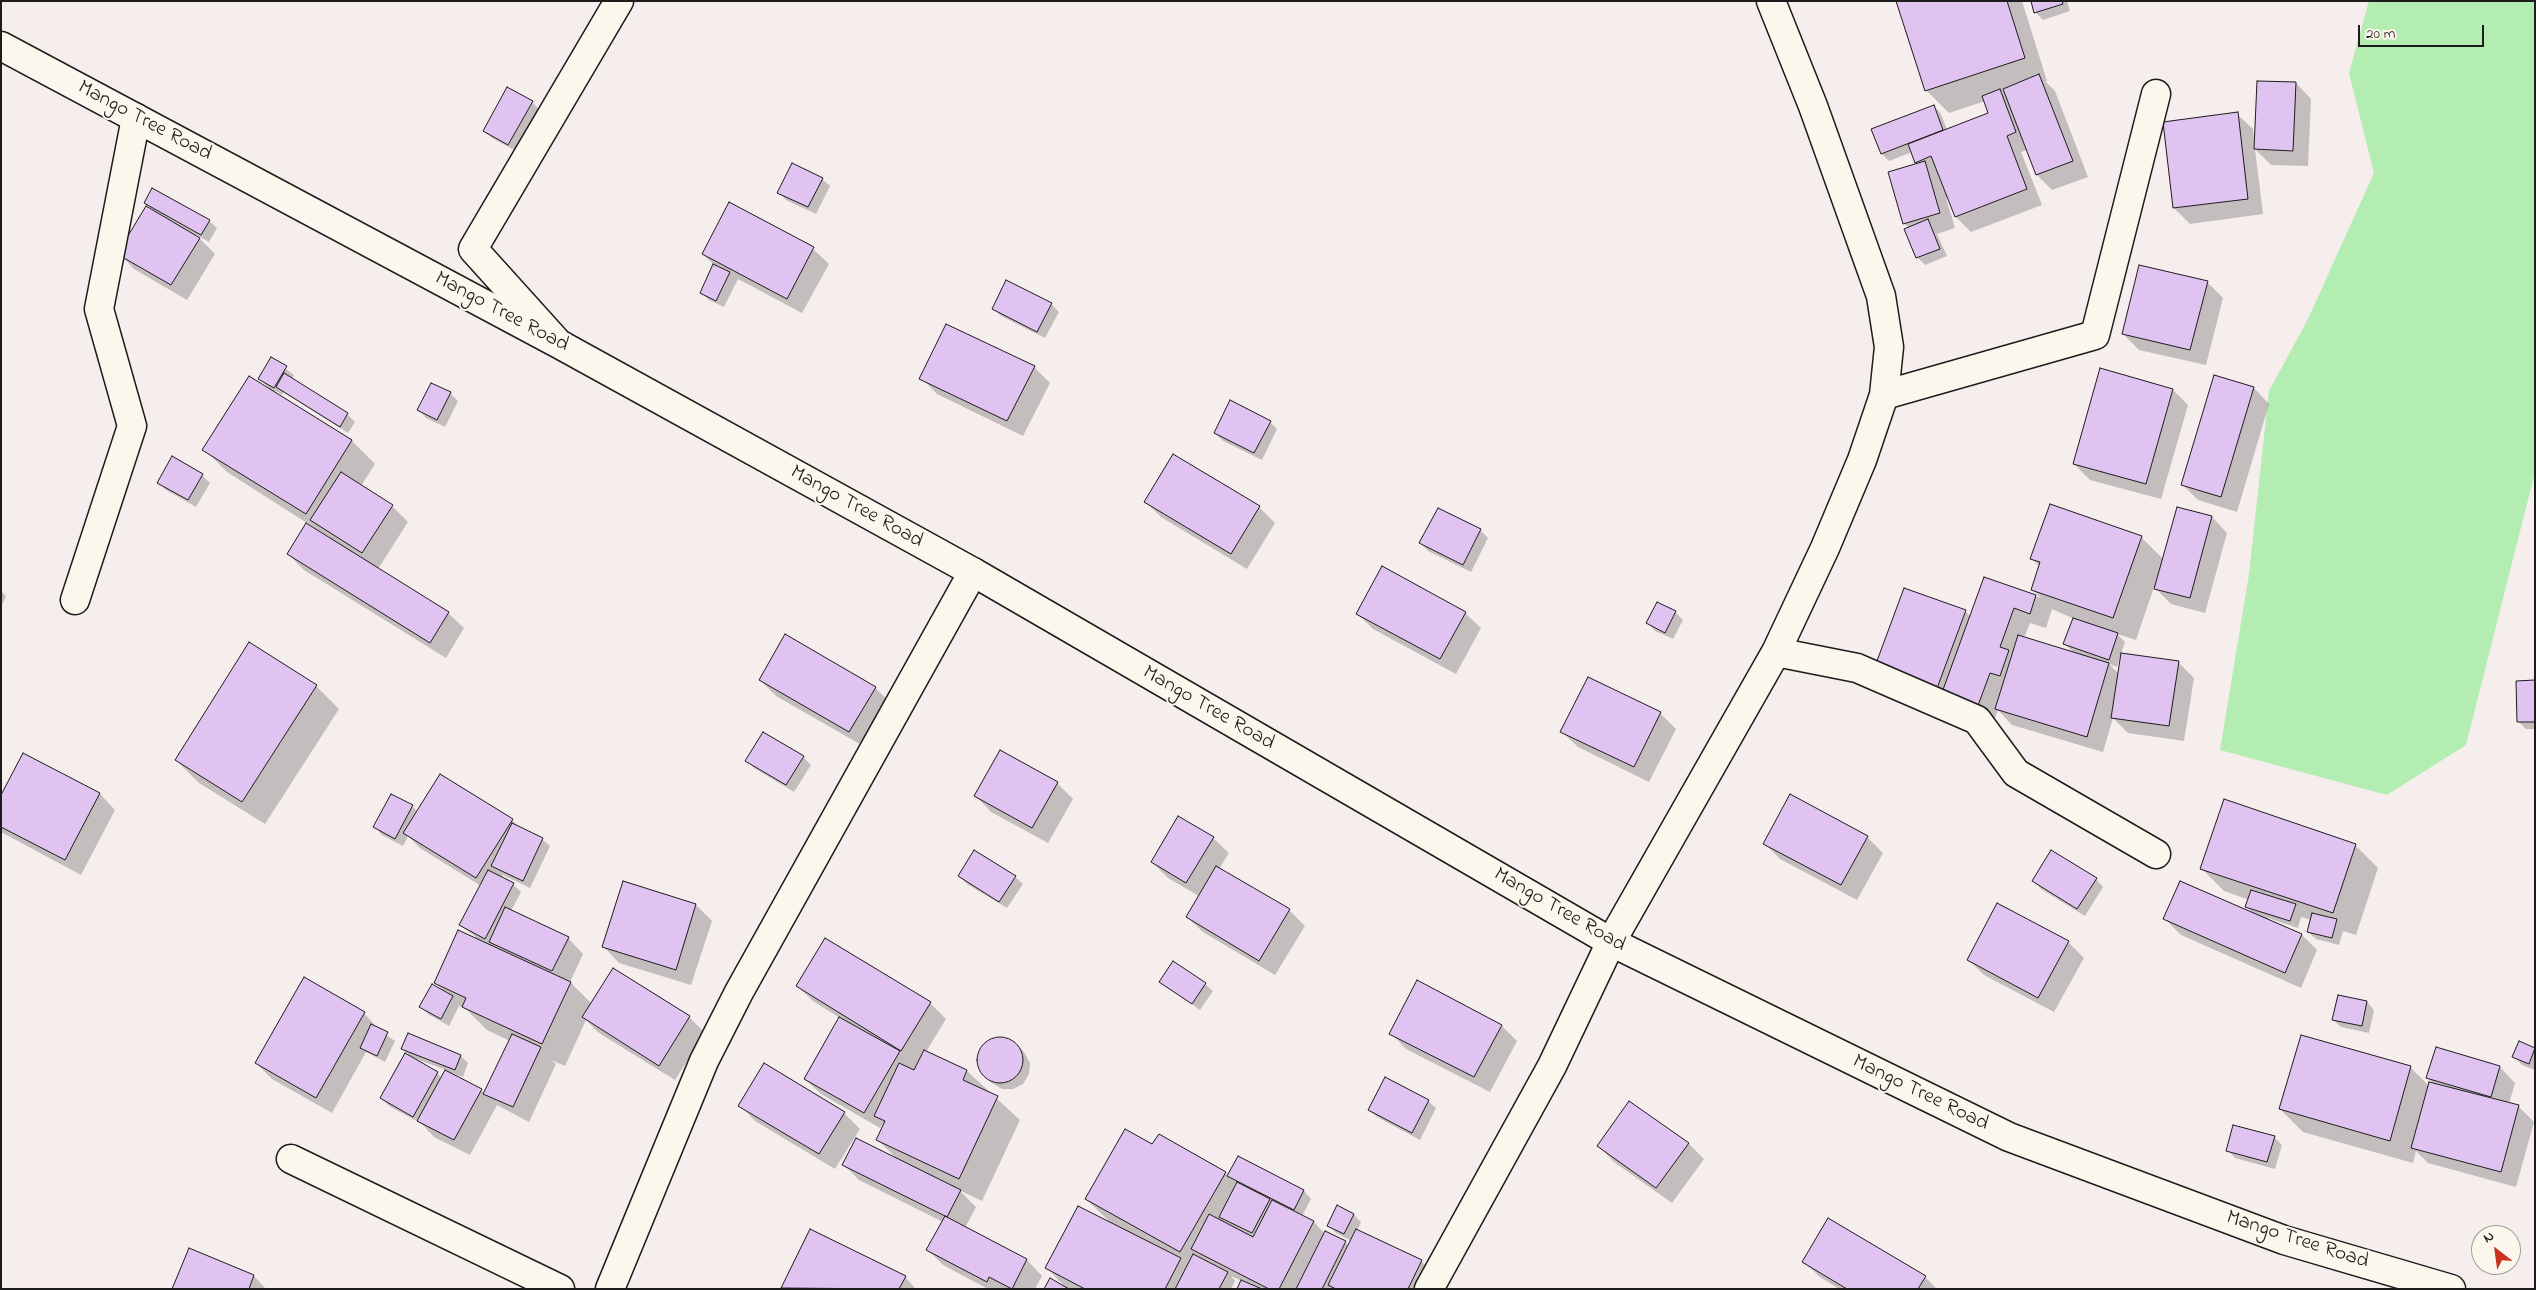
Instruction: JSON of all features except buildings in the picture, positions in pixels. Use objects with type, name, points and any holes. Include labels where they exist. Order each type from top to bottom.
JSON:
[{"type":"street","points":[[559,344],[473,249],[619,1]]},
{"type":"street","points":[[1428,1289],[1552,1066],[1610,942],[1776,652],[1836,522],[1862,460],[1884,395],[1889,347],[1881,296],[1813,106],[1771,1]]},
{"type":"street","name":"Mango Tree Road","points":[[1,46],[559,344],[973,572],[1610,942],[2009,1137],[2284,1240],[2451,1289]]},
{"type":"street","points":[[1884,395],[2095,335],[2156,94]]},
{"type":"street","points":[[75,600],[132,426],[99,309],[136,118]]},
{"type":"street","points":[[610,1289],[704,1061],[739,992],[973,572]]},
{"type":"street","points":[[1776,652],[1857,668],[1977,720],[2016,773],[2156,854]]},
{"type":"street","points":[[291,1159],[560,1289]]},
{"type":"green space","points":[[2369,1],[2535,1],[2534,476],[2466,745],[2387,795],[2220,750],[2249,574],[2269,391],[2308,319],[2374,173],[2349,73]]}]
